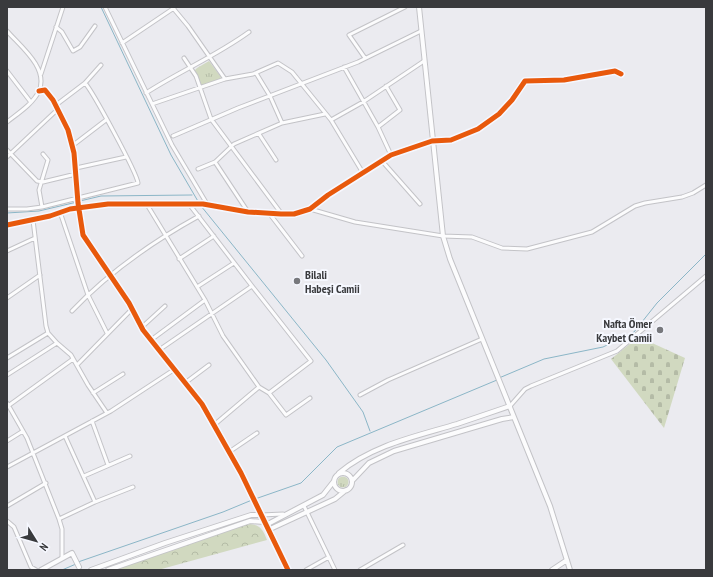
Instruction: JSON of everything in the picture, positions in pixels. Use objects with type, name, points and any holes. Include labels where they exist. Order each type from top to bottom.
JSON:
[{"type":"street","points":[[39,91],[40,74],[63,7]]},
{"type":"street","points":[[105,7],[146,93],[205,204]]},
{"type":"street","points":[[365,58],[349,35],[405,7]]},
{"type":"street","points":[[419,7],[443,236],[450,259],[550,506],[570,568],[564,570]]},
{"type":"street","points":[[122,42],[174,8],[225,79]]},
{"type":"street","points":[[56,27],[62,32],[73,51],[80,47],[95,26]]},
{"type":"street","points":[[7,31],[34,61],[40,74]]},
{"type":"street","points":[[173,136],[211,119],[344,67],[421,31]]},
{"type":"street","points":[[146,93],[166,80],[210,57],[249,32]]},
{"type":"street","points":[[184,58],[191,68],[200,88],[211,119],[281,214]]},
{"type":"street","points":[[331,120],[363,102],[424,61]]},
{"type":"street","points":[[152,104],[225,79],[256,73],[278,63],[292,72],[331,120],[363,173]]},
{"type":"street","points":[[56,106],[85,83],[101,66]]},
{"type":"street","points":[[344,67],[378,126],[391,156]]},
{"type":"street","points":[[7,225],[33,220],[60,212],[78,201],[195,205],[205,204],[248,212],[294,214],[310,209],[391,156],[432,141],[451,140],[478,129],[490,121],[512,100],[525,81],[564,80],[615,71],[621,74]]},
{"type":"street","points":[[7,72],[30,101]]},
{"type":"street","points":[[256,73],[270,96],[282,123]]},
{"type":"street","points":[[7,209],[27,209],[78,201],[138,183],[138,178],[85,83]]},
{"type":"street","points":[[378,126],[400,110],[386,86]]},
{"type":"street","points":[[7,122],[39,91],[45,90],[56,106],[68,130],[72,146],[76,168],[78,201],[83,235],[132,308],[151,340],[202,404],[252,494],[255,505],[288,570]]},
{"type":"street","points":[[7,157],[58,110]]},
{"type":"street","points":[[198,169],[215,162],[232,146],[282,123],[325,114]]},
{"type":"street","points":[[72,146],[106,120]]},
{"type":"street","points":[[259,134],[276,160]]},
{"type":"street","points":[[7,150],[37,181],[41,182],[76,174]]},
{"type":"street","points":[[42,207],[38,190],[48,160],[43,154]]},
{"type":"street","points":[[76,168],[126,156]]},
{"type":"street","points":[[382,161],[420,204]]},
{"type":"street","points":[[215,162],[248,212]]},
{"type":"street","points":[[310,209],[355,222],[443,236],[472,237],[502,248],[527,249],[592,232],[635,206],[682,197],[693,193],[706,185]]},
{"type":"street","points":[[146,203],[164,235],[205,300],[223,336],[259,387],[269,392],[286,415],[310,398]]},
{"type":"street","points":[[189,204],[311,361],[269,392]]},
{"type":"street","points":[[60,212],[88,295],[107,333]]},
{"type":"street","points":[[269,213],[302,256]]},
{"type":"street","points":[[72,311],[110,276],[164,235],[199,216]]},
{"type":"street","points":[[33,220],[48,333],[73,359],[107,413]]},
{"type":"street","points":[[179,259],[214,236]]},
{"type":"street","points":[[7,251],[35,238]]},
{"type":"street","points":[[197,287],[234,263]]},
{"type":"street","points":[[7,298],[40,275]]},
{"type":"street","points":[[108,570],[250,521],[265,523],[289,514],[323,495],[334,481],[335,476],[349,464],[366,455],[399,441],[510,406],[525,389],[617,351],[706,276]]},
{"type":"street","points":[[159,350],[252,286]]},
{"type":"street","points":[[151,340],[205,300]]},
{"type":"street","points":[[142,327],[165,306]]},
{"type":"street","points":[[77,365],[132,308]]},
{"type":"street","points":[[7,358],[48,333]]},
{"type":"street","points":[[360,395],[388,380],[482,339]]},
{"type":"street","points":[[7,375],[57,343]]},
{"type":"street","points":[[62,558],[62,529],[59,519],[23,431],[7,405],[73,359]]},
{"type":"street","points":[[185,383],[209,365]]},
{"type":"street","points":[[7,467],[107,413],[174,369]]},
{"type":"street","points":[[93,393],[123,374]]},
{"type":"street","points":[[214,425],[259,387]]},
{"type":"street","points":[[268,530],[335,499],[351,486],[352,482],[369,462],[394,451],[502,419],[514,418]]},
{"type":"street","points":[[92,421],[108,465]]},
{"type":"street","points":[[7,441],[23,431]]},
{"type":"street","points":[[229,452],[257,433]]},
{"type":"street","points":[[65,436],[95,502]]},
{"type":"street","points":[[84,476],[130,456]]},
{"type":"street","points":[[339,473],[347,473],[352,482]]},
{"type":"street","points":[[334,481],[336,488],[341,491],[346,490]]},
{"type":"street","points":[[7,506],[45,484]]},
{"type":"street","points":[[59,519],[95,502],[133,487]]},
{"type":"street","points":[[304,506],[336,570]]},
{"type":"street","points":[[91,570],[165,543],[251,515],[275,516],[289,514]]},
{"type":"street","points":[[7,521],[14,528],[31,567],[36,570]]},
{"type":"street","points":[[360,570],[403,545]]},
{"type":"street","points":[[41,570],[72,553],[80,569]]},
{"type":"street","points":[[306,570],[329,558]]},
{"type":"street","points":[[552,570],[567,560]]},
{"type":"green space","points":[[209,61],[221,77],[220,79],[202,86],[194,71]]},
{"type":"green space","points":[[641,338],[685,358],[664,428],[611,359],[636,339]]},
{"type":"green space","points":[[341,477],[345,477],[347,478],[347,486],[341,487],[338,484],[338,480]]},
{"type":"green space","points":[[250,524],[261,529],[267,540],[158,570],[114,570],[207,536]]},
{"type":"waterway","points":[[101,7],[171,155],[199,203]]},
{"type":"waterway","points":[[80,201],[101,196],[192,195]]},
{"type":"waterway","points":[[7,213],[39,211],[77,202]]},
{"type":"waterway","points":[[201,206],[326,360],[363,412],[370,431]]},
{"type":"waterway","points":[[499,378],[544,359],[603,347],[634,332],[657,303],[706,254]]},
{"type":"waterway","points":[[255,499],[301,483],[337,447],[497,380]]},
{"type":"waterway","points":[[78,562],[223,512],[252,500]]},
{"type":"waterway","points":[[62,570],[76,564]]},
{"type":"cycle path","points":[[7,225],[50,216],[70,209],[108,204],[203,204],[248,212],[294,214],[310,209],[328,195],[391,155],[432,141],[451,140],[478,129],[499,114],[512,100],[525,81],[564,80],[615,71],[621,74]]},
{"type":"cycle path","points":[[39,91],[45,90],[53,100],[68,130],[74,153],[78,203],[83,235],[129,303],[143,330],[202,404],[241,473],[288,570]]},
{"type":"place","name":"Bilali Habeşi Camii","points":[[297,281]]},
{"type":"place","name":"Nafta Ömer Kaybet Camii","points":[[660,330]]}]
